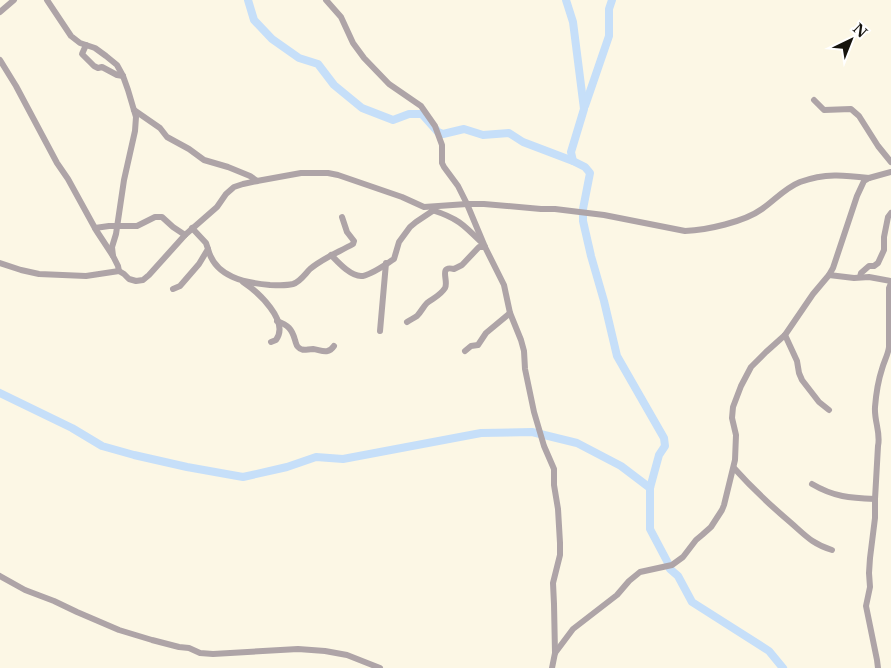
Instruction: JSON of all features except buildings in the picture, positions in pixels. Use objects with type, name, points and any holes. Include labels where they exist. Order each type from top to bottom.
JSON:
[{"type":"street","points":[[0,12],[14,0]]},
{"type":"street","points":[[47,0],[76,41],[94,48],[117,65],[123,76],[134,110],[136,123],[124,180],[118,225],[112,247],[113,256]]},
{"type":"street","points":[[326,0],[340,17],[353,43],[364,58],[389,84],[421,106],[431,120],[440,136],[442,163],[455,181],[467,204],[504,285],[510,313],[524,351],[525,369],[534,412],[544,446],[554,468],[560,555],[553,583],[555,653],[552,668]]},
{"type":"street","points":[[86,45],[82,54],[94,66],[102,67],[123,76]]},
{"type":"street","points":[[0,60],[57,163],[113,256],[119,271],[129,279],[143,280],[149,275],[185,235],[217,206],[234,187],[301,172],[328,173],[388,192],[434,210],[459,221],[485,247]]},
{"type":"street","points":[[814,100],[824,110],[851,109],[859,116],[878,146],[891,162]]},
{"type":"street","points":[[134,110],[160,128],[167,137],[204,160],[250,176],[257,181]]},
{"type":"street","points":[[555,653],[573,629],[616,596],[636,575],[640,572],[672,565],[683,557],[696,540],[711,527],[722,510],[734,468],[736,435],[732,412],[745,377],[755,363],[785,335],[812,294],[829,275],[837,258],[857,196],[864,181],[891,172]]},
{"type":"street","points":[[424,207],[484,204],[555,209],[604,215],[685,231],[696,231],[754,215],[791,187],[811,179],[835,175],[869,178]]},
{"type":"street","points":[[331,255],[349,271],[363,276],[394,259],[399,242],[410,227],[434,210]]},
{"type":"street","points":[[860,277],[861,272],[869,266],[874,266],[878,263],[884,250],[884,236],[888,234],[888,216],[891,213]]},
{"type":"street","points":[[95,228],[118,225],[138,226],[155,216],[162,217],[185,235]]},
{"type":"street","points":[[192,228],[206,243],[210,256],[221,271],[231,277],[255,284],[284,286],[295,284],[318,263],[353,244],[354,241],[347,232],[342,217]]},
{"type":"street","points":[[406,322],[417,316],[428,302],[439,296],[447,284],[444,272],[447,269],[454,269],[462,265],[480,247],[485,247]]},
{"type":"street","points":[[173,289],[180,286],[200,264],[208,249]]},
{"type":"street","points":[[0,263],[39,274],[86,276],[119,271]]},
{"type":"street","points":[[380,331],[386,263]]},
{"type":"street","points":[[829,275],[854,278],[869,277],[891,282],[889,288],[889,347],[881,370],[875,410],[880,439],[869,573],[870,587],[866,606],[878,668]]},
{"type":"street","points":[[240,280],[261,296],[277,321],[280,328],[280,336],[271,342]]},
{"type":"street","points":[[465,351],[471,346],[478,344],[486,333],[510,313]]},
{"type":"street","points":[[277,321],[286,324],[291,329],[300,349],[313,349],[325,352],[332,350],[334,346]]},
{"type":"street","points":[[785,335],[798,361],[802,380],[818,402],[829,410]]},
{"type":"street","points":[[734,468],[755,491],[807,538],[832,550]]},
{"type":"street","points":[[812,484],[839,496],[853,499],[875,499]]},
{"type":"street","points":[[0,576],[25,590],[112,627],[179,647],[212,654],[298,649],[325,651],[347,655],[380,668]]},
{"type":"waterway","points":[[248,0],[254,20],[272,39],[299,58],[318,64],[334,85],[362,108],[393,120],[409,114],[422,114],[438,132],[443,134],[464,129],[483,135],[509,133],[523,142],[573,161]]},
{"type":"waterway","points":[[566,0],[573,22],[584,109],[571,152],[573,161],[585,167],[590,173],[583,209],[583,221],[617,356],[664,438],[665,446],[659,455],[650,488],[650,529],[668,563]]},
{"type":"waterway","points":[[585,106],[609,36],[609,9],[612,0]]},
{"type":"waterway","points":[[0,393],[72,428],[102,446],[187,467],[243,477],[287,467],[316,457],[343,459],[481,433],[532,432],[577,443],[621,466],[650,488]]},
{"type":"waterway","points":[[670,569],[678,576],[692,602],[769,651],[783,668]]}]
